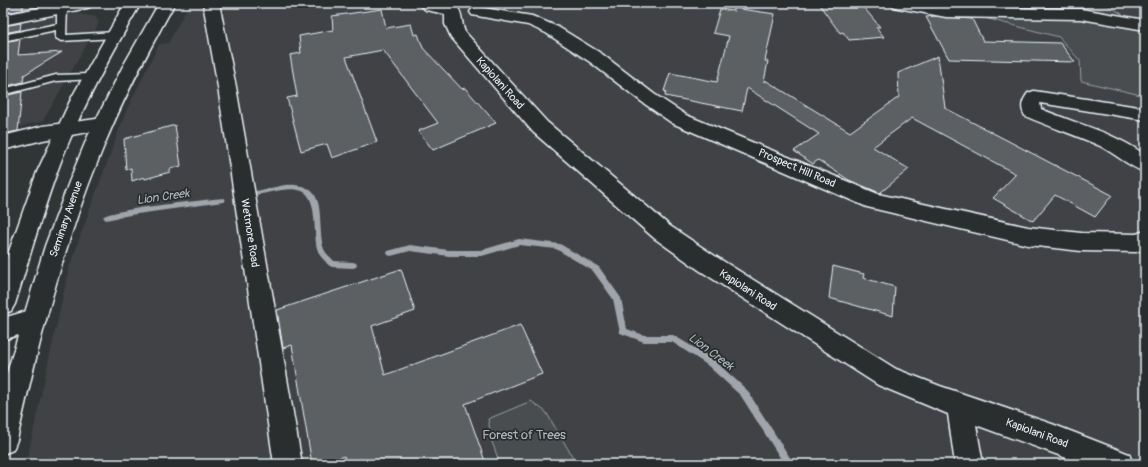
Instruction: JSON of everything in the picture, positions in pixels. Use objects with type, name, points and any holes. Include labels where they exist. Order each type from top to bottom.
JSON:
[{"type":"street","points":[[3,20],[87,3]]},
{"type":"street","points":[[3,304],[45,176],[90,77],[133,3]]},
{"type":"street","name":"Wetmore Road","points":[[211,3],[228,87],[288,464]]},
{"type":"street","points":[[425,3],[432,7],[452,8]]},
{"type":"street","points":[[898,3],[911,7],[946,12],[1081,14],[1145,25]]},
{"type":"street","name":"Seminary Avenue","points":[[3,440],[34,320],[54,252],[79,181],[104,124],[161,5]]},
{"type":"street","name":"Prospect Hill Road","points":[[452,8],[465,15],[480,7],[532,21],[552,30],[596,58],[679,119],[874,201],[1028,236],[1081,242],[1136,243],[1145,240]]},
{"type":"street","name":"Kapiolani Road","points":[[452,8],[453,24],[457,34],[530,116],[662,232],[777,309],[888,377],[960,407],[1052,438],[1119,464]]},
{"type":"street","points":[[1145,114],[1034,97],[1031,102],[1032,112],[1087,132],[1119,148],[1145,165]]},
{"type":"street","points":[[3,143],[65,130],[104,124]]},
{"type":"street","points":[[3,330],[34,320]]},
{"type":"street","points":[[960,407],[969,464]]},
{"type":"lane","points":[[62,8],[61,38],[115,35]]},
{"type":"lane","points":[[3,38],[61,26]]},
{"type":"lane","points":[[3,92],[56,78],[90,77]]},
{"type":"shaded area","points":[[3,3],[82,3],[79,14],[96,17],[99,23],[43,121],[3,131]]},
{"type":"shaded area","points":[[190,3],[1145,3],[1145,464],[26,464],[69,268],[91,206],[126,111],[159,44],[168,43]]},
{"type":"green space","points":[[926,3],[1104,3],[1145,28],[1145,96],[1081,81],[1080,61],[1059,37]]},
{"type":"green space","name":"Forest of Trees","points":[[531,401],[546,412],[577,464],[500,464],[492,442],[488,419]]},
{"type":"building","points":[[3,3],[23,3],[23,10],[3,13]]},
{"type":"building","points":[[818,3],[860,3],[880,27],[876,27],[884,37],[849,40],[843,32],[840,33]]},
{"type":"building","points":[[734,8],[775,14],[765,61],[768,61],[764,82],[765,80],[850,132],[899,97],[898,73],[938,56],[945,108],[1112,195],[1095,217],[1055,195],[1033,221],[993,198],[1016,174],[912,118],[873,147],[909,169],[880,193],[849,180],[818,160],[813,164],[794,151],[819,134],[747,88],[742,111],[665,96],[666,91],[664,91],[670,73],[717,82],[729,36],[713,33],[720,9],[734,11]]},
{"type":"building","points":[[382,9],[386,28],[411,24],[414,35],[418,34],[423,48],[462,89],[465,88],[496,123],[433,150],[418,131],[438,123],[383,50],[346,57],[377,142],[332,158],[327,144],[301,151],[287,98],[297,96],[290,55],[301,53],[299,36],[333,30],[332,16]]},
{"type":"building","points":[[935,16],[972,19],[983,41],[1060,43],[1075,62],[949,59],[926,17]]},
{"type":"building","points":[[21,23],[20,30],[3,33],[3,26]]},
{"type":"building","points":[[20,39],[18,55],[62,52],[24,75],[23,82],[3,87],[3,42]]},
{"type":"building","points":[[22,92],[18,131],[3,134],[3,96]]},
{"type":"building","points":[[175,125],[181,166],[170,169],[170,172],[132,181],[131,168],[126,170],[124,139]]},
{"type":"building","points":[[833,266],[864,274],[863,278],[895,287],[893,316],[829,298]]},
{"type":"building","points":[[401,269],[415,311],[372,326],[385,375],[520,325],[542,374],[465,404],[486,464],[346,464],[344,456],[324,464],[312,464],[292,345],[283,348],[277,310]]},
{"type":"waterway","name":"Lion Creek","points":[[256,193],[291,187],[302,188],[308,191],[313,197],[315,205],[322,252],[332,264],[353,265]]},
{"type":"waterway","name":"Lion Creek","points":[[106,217],[130,212],[223,200]]},
{"type":"waterway","name":"Lion Creek","points":[[391,253],[410,248],[449,253],[482,253],[519,242],[557,246],[596,269],[617,298],[623,331],[644,339],[673,338],[710,362],[744,393],[789,464]]}]
